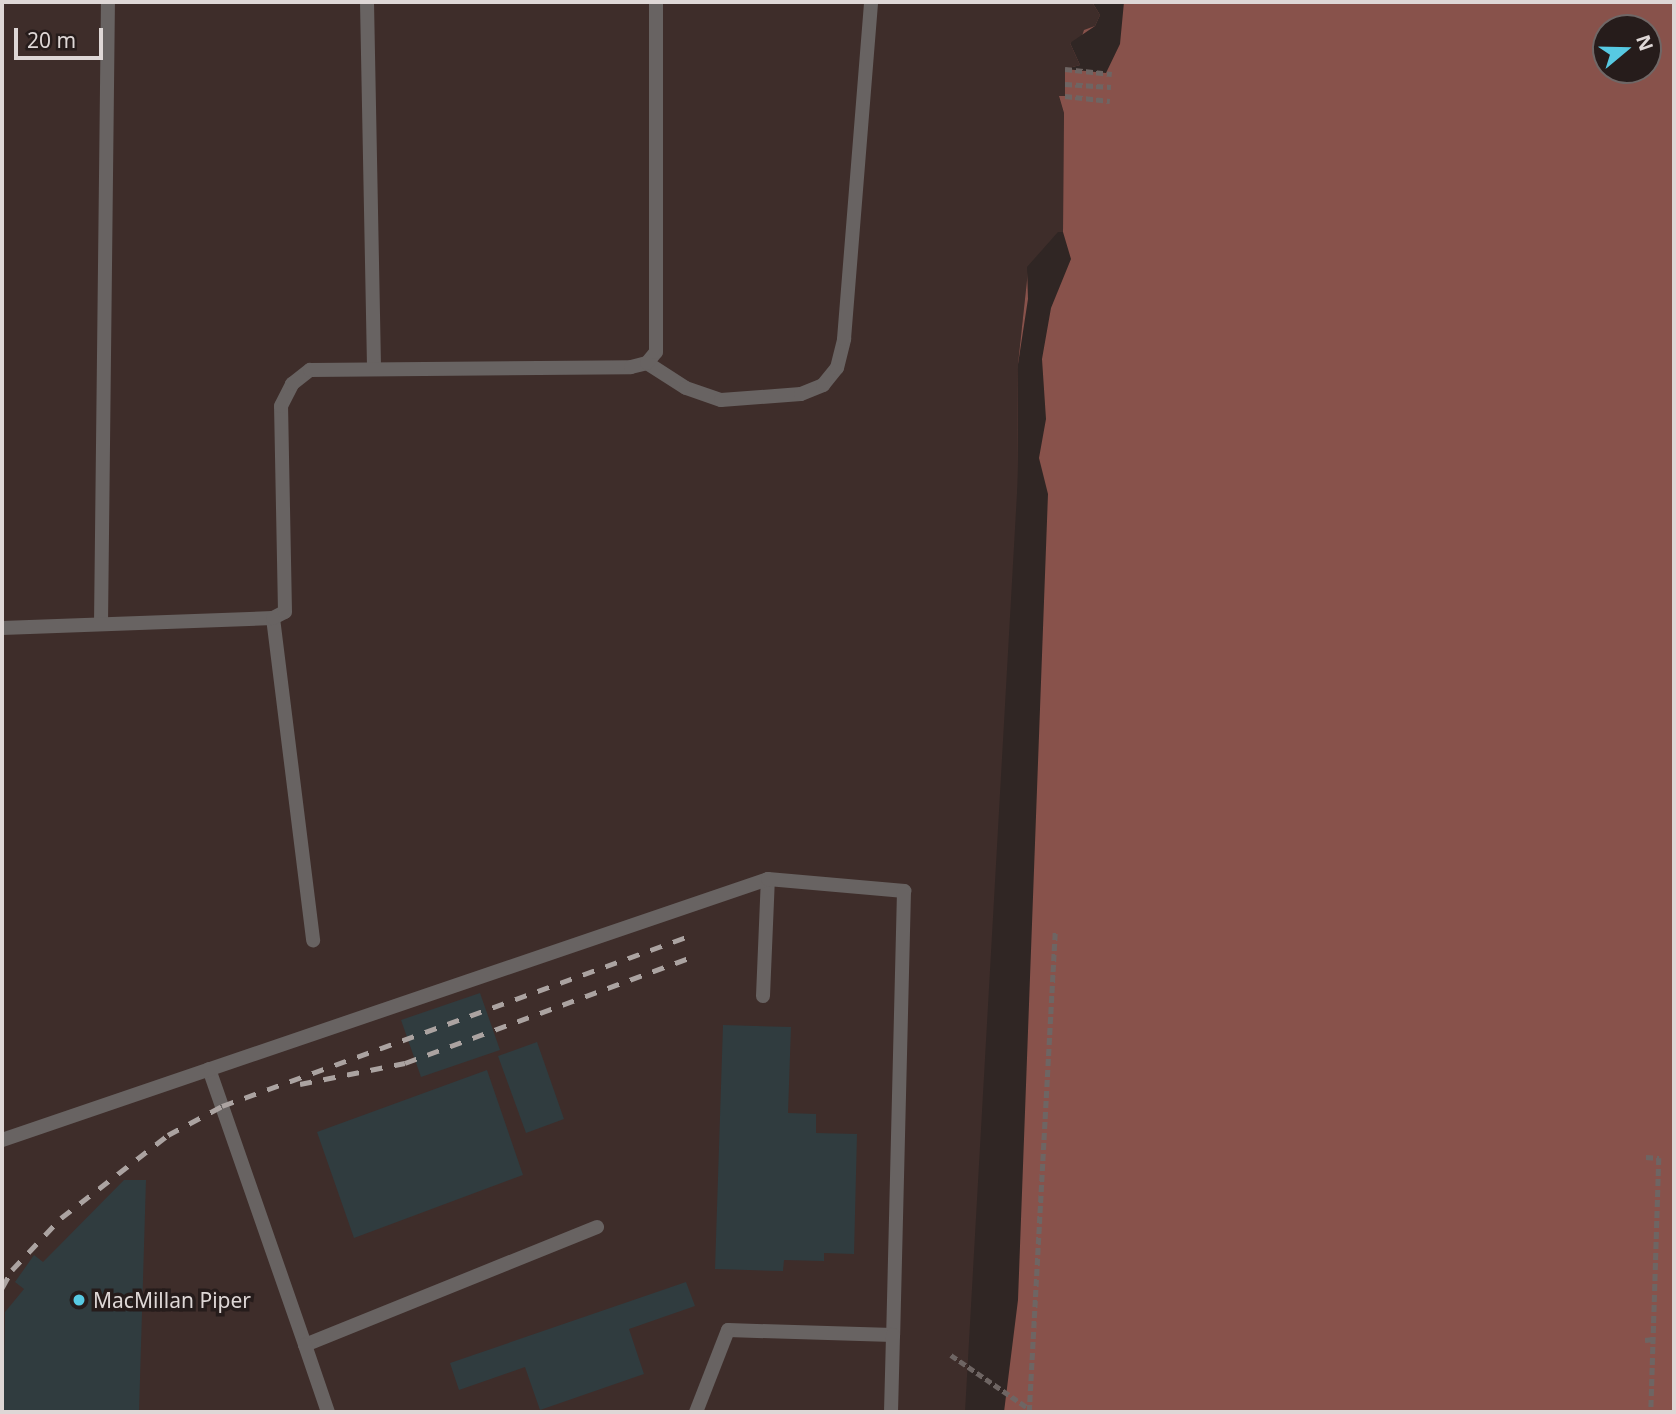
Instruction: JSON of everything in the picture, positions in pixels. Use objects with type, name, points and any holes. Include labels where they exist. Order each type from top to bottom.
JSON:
[{"type":"lane","points":[[101,624],[108,2]]},
{"type":"lane","points":[[367,2],[374,369]]},
{"type":"lane","points":[[2,628],[273,618],[285,612],[281,406],[292,384],[310,370],[631,368],[647,363],[656,352],[656,2]]},
{"type":"lane","points":[[647,363],[687,388],[721,400],[801,394],[823,385],[837,368],[844,339],[871,2]]},
{"type":"lane","points":[[273,618],[313,941]]},
{"type":"lane","points":[[763,996],[768,879]]},
{"type":"lane","points":[[2,1140],[768,879],[904,891],[891,1412]]},
{"type":"lane","points":[[209,1069],[328,1412]]},
{"type":"lane","points":[[305,1345],[597,1227]]},
{"type":"lane","points":[[696,1412],[728,1330],[893,1335]]},
{"type":"path","points":[[1065,69],[1112,74]]},
{"type":"path","points":[[1065,84],[1111,87]]},
{"type":"path","points":[[1065,96],[1110,101]]},
{"type":"path","points":[[1029,1410],[1055,933]]},
{"type":"path","points":[[1646,1157],[1659,1158],[1651,1412]]},
{"type":"path","points":[[1645,1340],[1654,1339]]},
{"type":"path","points":[[951,1355],[1029,1410]]},
{"type":"shaded area","points":[[2,2],[1092,2],[1098,7],[1100,15],[1081,66],[1065,69],[1065,96],[1059,97],[1064,113],[1063,232],[1028,271],[1018,364],[1017,510],[970,1412],[2,1412]]},
{"type":"shaded area","points":[[1092,2],[1674,2],[1674,1412],[969,1412],[1017,510],[1018,364],[1028,271],[1063,232],[1064,113],[1059,96],[1065,96],[1065,69],[1080,65],[1070,43],[1081,39],[1084,30],[1095,26],[1100,15]]},
{"type":"pier","points":[[1092,2],[1124,2],[1120,44],[1106,73],[1065,69],[1080,65],[1070,43],[1095,26],[1100,15]]},
{"type":"pier","points":[[1058,232],[1063,232],[1071,259],[1051,308],[1042,359],[1046,419],[1039,458],[1048,494],[1018,1300],[1004,1412],[965,1412],[1017,493],[1018,364],[1028,299],[1027,267]]},
{"type":"building","points":[[480,993],[500,1050],[421,1077],[401,1020]]},
{"type":"building","points":[[723,1025],[791,1027],[788,1113],[816,1114],[816,1133],[857,1134],[854,1254],[824,1253],[824,1261],[784,1260],[783,1271],[715,1269]]},
{"type":"building","points":[[537,1042],[564,1119],[526,1133],[498,1056]]},
{"type":"building","points":[[487,1070],[523,1175],[354,1238],[317,1132]]},
{"type":"building","name":"MacMillan Piper","points":[[124,1180],[146,1180],[139,1412],[3,1412],[5,1312],[24,1289],[15,1282],[34,1255],[43,1262]]},
{"type":"building","points":[[686,1282],[695,1306],[629,1329],[644,1374],[540,1410],[525,1367],[459,1390],[450,1363]]},
{"type":"railway","points":[[2,1288],[12,1270],[61,1218],[168,1135],[222,1106],[689,936]]},
{"type":"railway","points":[[300,1084],[405,1063],[697,955]]},
{"type":"place","name":"MacMillan Piper","points":[[79,1300]]}]
